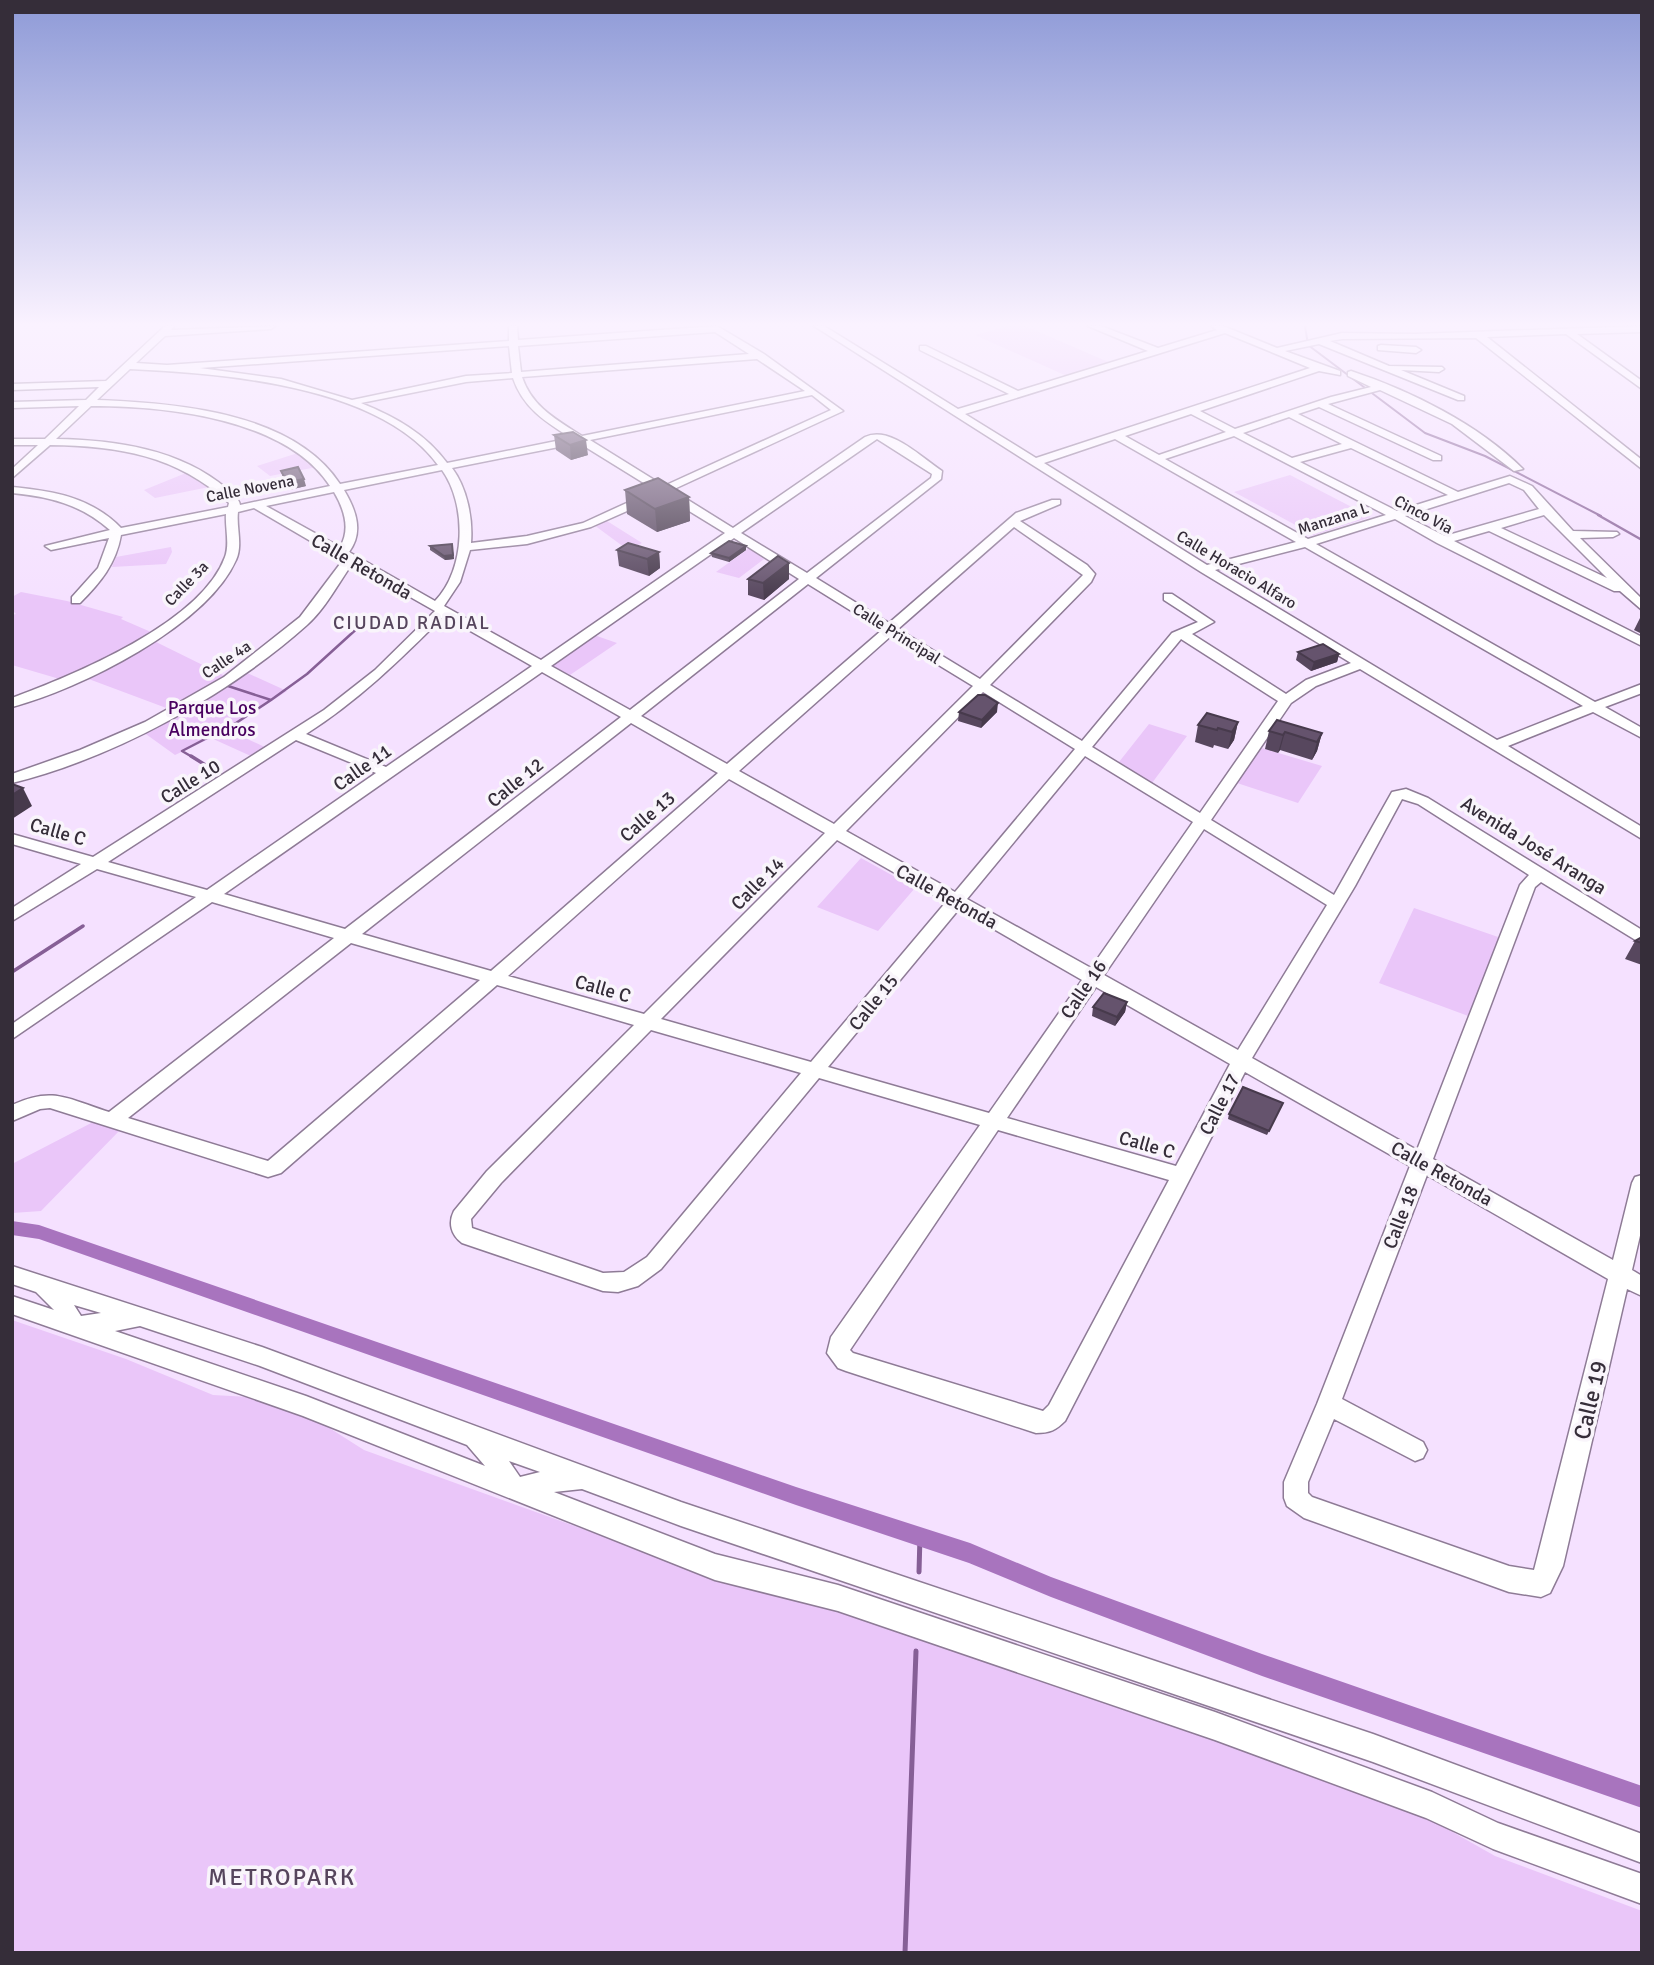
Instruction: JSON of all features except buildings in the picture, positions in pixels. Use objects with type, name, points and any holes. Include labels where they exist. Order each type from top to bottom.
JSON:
[{"type":"street","points":[[12,475],[74,418]]},
{"type":"street","name":"Calle 4a","points":[[12,779],[74,757],[149,725],[229,680],[295,629],[318,603],[345,556],[352,529],[349,509],[340,486],[310,454],[261,430],[214,418]]},
{"type":"street","points":[[384,418],[411,432],[447,465],[463,498],[466,547],[527,540],[587,525],[823,418]]},
{"type":"street","name":"Calle Principal","points":[[546,418],[1335,903]]},
{"type":"street","name":"Calle Novena","points":[[51,546],[684,418]]},
{"type":"street","name":"Calle Horacio Alfaro","points":[[965,418],[1205,569],[1642,834]]},
{"type":"street","points":[[1036,462],[1173,418]]},
{"type":"street","name":"Cinco Vía","points":[[1207,418],[1441,541],[1642,642]]},
{"type":"street","points":[[1164,456],[1278,418]]},
{"type":"street","points":[[1298,418],[1460,497]]},
{"type":"street","points":[[1350,418],[1437,458]]},
{"type":"street","points":[[1443,418],[1459,424],[1500,458],[1518,468]]},
{"type":"street","points":[[1581,418],[1641,466]]},
{"type":"street","name":"Calle 11","points":[[12,1033],[877,436],[884,437],[939,473]]},
{"type":"street","points":[[1117,436],[1642,734]]},
{"type":"street","points":[[12,442],[48,441],[118,447],[177,462],[222,489],[235,502],[232,508]]},
{"type":"street","points":[[1292,461],[1352,444]]},
{"type":"street","name":"Calle 12","points":[[113,1119],[346,936],[466,847],[936,479],[939,473]]},
{"type":"street","name":"Manzana L","points":[[1205,569],[1308,543],[1510,479],[1528,488],[1546,511]]},
{"type":"street","points":[[12,489],[57,495],[78,501],[93,508],[117,531],[106,568],[76,600]]},
{"type":"street","name":"Calle 13","points":[[113,1119],[270,1169],[444,1022],[1013,521],[1024,512],[1056,502]]},
{"type":"street","name":"Calle Retonda","points":[[254,504],[1642,1287]]},
{"type":"street","name":"Calle 3a","points":[[12,703],[79,677],[131,651],[202,597],[230,560],[235,543],[232,508]]},
{"type":"street","points":[[1441,541],[1546,511],[1642,606]]},
{"type":"street","name":"Calle 14","points":[[460,1225],[460,1217],[466,1208],[494,1177],[836,834],[1089,574],[1013,521]]},
{"type":"street","points":[[1488,526],[1569,567],[1625,589]]},
{"type":"street","points":[[1571,535],[1613,534]]},
{"type":"street","name":"Calle 10","points":[[12,916],[329,713],[380,673],[439,609],[457,574],[466,547]]},
{"type":"street","name":"Calle 15","points":[[460,1225],[469,1237],[603,1282],[628,1282],[638,1278],[654,1263],[815,1072],[1181,633],[1208,622],[1168,597]]},
{"type":"street","points":[[1181,633],[1286,700]]},
{"type":"street","name":"Calle 16","points":[[1048,1422],[1035,1422],[846,1361],[838,1353],[839,1344],[1091,977],[1286,700],[1311,682],[1363,663]]},
{"type":"street","points":[[1498,745],[1642,688]]},
{"type":"street","points":[[295,735],[387,773]]},
{"type":"street","name":"Avenida José Aranga","points":[[1402,794],[1423,801],[1642,938]]},
{"type":"street","name":"Calle 17","points":[[1048,1422],[1057,1413],[1241,1061],[1347,886],[1394,798],[1402,794]]},
{"type":"street","name":"Calle C","points":[[12,839],[1182,1176]]},
{"type":"street","name":"Calle 18","points":[[1295,1487],[1528,885],[1541,873]]},
{"type":"street","points":[[12,1114],[37,1102],[50,1101],[113,1119]]},
{"type":"street","name":"Calle 19","points":[[1295,1487],[1296,1497],[1304,1506],[1509,1579],[1541,1584],[1550,1566],[1642,1184]]},
{"type":"street","points":[[12,1275],[262,1357],[589,1481],[1373,1748],[1642,1849]]},
{"type":"street","points":[[36,1282],[60,1301],[75,1326]]},
{"type":"street","points":[[12,1305],[306,1407],[715,1567],[838,1598],[1228,1731],[1432,1806],[1493,1835],[1642,1889]]},
{"type":"street","points":[[75,1326],[112,1320],[147,1319]]},
{"type":"street","points":[[1328,1404],[1415,1450]]},
{"type":"street","points":[[467,1435],[495,1459],[514,1490]]},
{"type":"street","points":[[514,1490],[551,1481],[589,1481]]},
{"type":"green space","points":[[301,452],[317,467],[270,476],[257,466]]},
{"type":"green space","points":[[186,473],[209,487],[155,498],[144,490]]},
{"type":"green space","points":[[1290,475],[1371,517],[1314,535],[1234,492]]},
{"type":"green space","points":[[607,521],[642,543],[628,550],[594,525]]},
{"type":"green space","points":[[171,547],[172,552],[166,564],[112,567],[116,557]]},
{"type":"green space","points":[[749,548],[764,559],[739,578],[716,572]]},
{"type":"green space","points":[[21,592],[67,601],[123,617],[121,619],[151,632],[152,640],[225,676],[169,709],[86,678],[63,680],[12,665],[12,615],[16,614],[12,610],[12,597]]},
{"type":"green space","points":[[594,635],[617,643],[570,675],[551,665]]},
{"type":"green space","name":"Parque Los Almendros","points":[[245,672],[287,691],[228,730],[267,748],[253,757],[211,738],[175,755],[143,732]]},
{"type":"green space","points":[[1149,724],[1187,736],[1152,783],[1119,762]]},
{"type":"green space","points":[[1262,748],[1322,766],[1298,803],[1237,783]]},
{"type":"green space","points":[[861,858],[915,888],[878,931],[817,907]]},
{"type":"green space","points":[[1414,908],[1501,938],[1471,1017],[1379,983]]},
{"type":"green space","points":[[97,1120],[122,1128],[41,1211],[12,1213],[12,1164]]},
{"type":"green space","points":[[12,1320],[126,1359],[213,1395],[249,1397],[312,1417],[364,1450],[680,1564],[768,1584],[1426,1817],[1495,1856],[1642,1911],[1642,1953],[12,1953]]},
{"type":"waterway","points":[[1405,418],[1425,433],[1485,456],[1601,516]]},
{"type":"waterway","points":[[1598,515],[1642,540]]},
{"type":"waterway","points":[[271,700],[307,674],[362,624]]},
{"type":"waterway","points":[[228,686],[271,700]]},
{"type":"waterway","points":[[194,758],[182,751],[236,723],[271,700]]},
{"type":"waterway","points":[[191,756],[223,776]]},
{"type":"waterway","points":[[12,972],[83,926]]},
{"type":"waterway","points":[[12,1228],[39,1232],[796,1496],[970,1553],[1051,1587],[1262,1665],[1642,1797]]},
{"type":"waterway","points":[[919,1572],[920,1536]]},
{"type":"waterway","points":[[905,1953],[916,1651]]},
{"type":"district","name":"CIUDAD RADIAL","points":[[412,622]]},
{"type":"district","name":"METROPARK","points":[[282,1877]]}]
